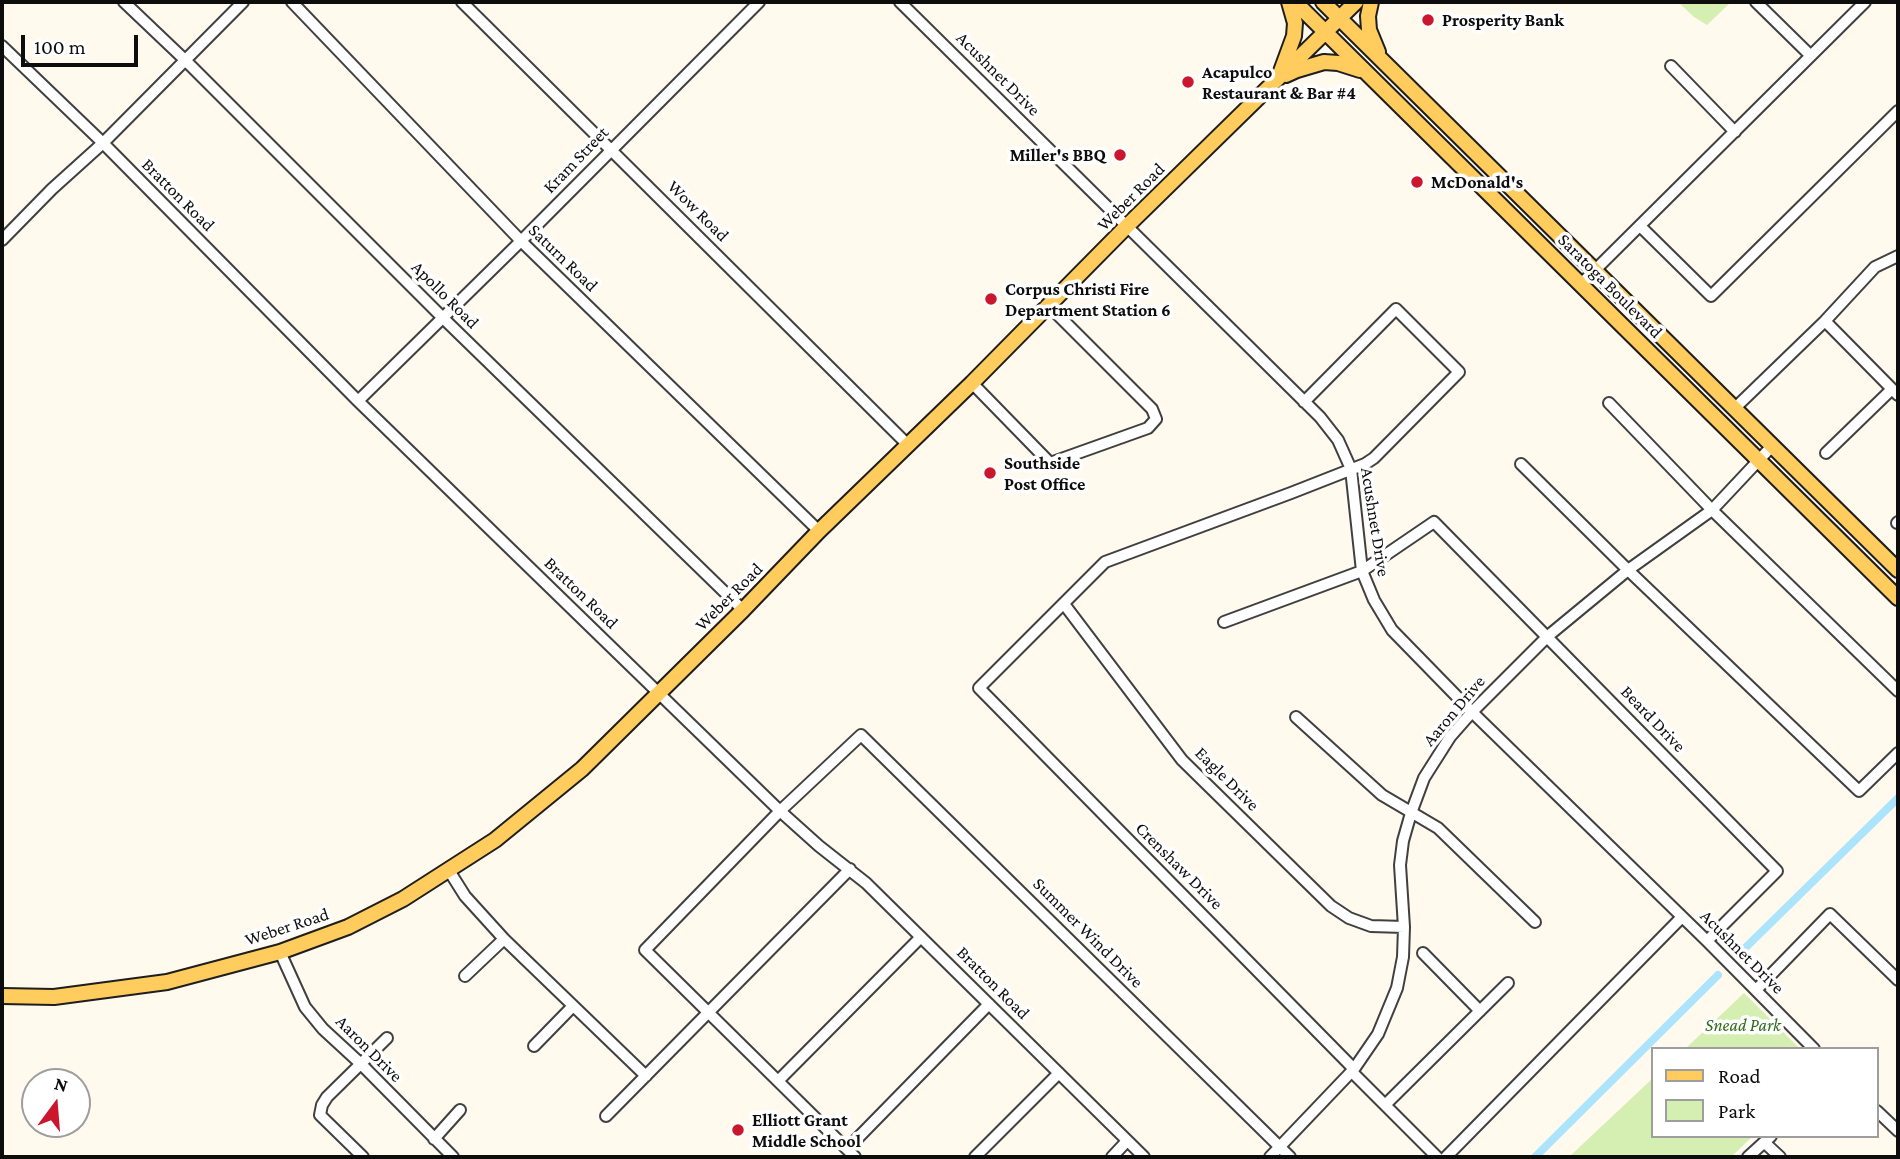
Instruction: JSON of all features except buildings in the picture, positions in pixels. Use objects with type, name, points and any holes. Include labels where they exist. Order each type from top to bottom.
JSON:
[{"type":"main road","points":[[1278,79],[1294,36],[1295,23],[1289,2]]},
{"type":"main road","name":"Saratoga Boulevard","points":[[1295,2],[1898,598]]},
{"type":"main road","name":"Saratoga Boulevard","points":[[1323,2],[1898,570]]},
{"type":"main road","name":"Weber Road","points":[[2,996],[54,997],[167,982],[281,952],[348,927],[403,899],[495,840],[582,769],[819,531],[1356,2]]},
{"type":"main road","points":[[1371,2],[1367,16],[1369,30],[1382,59]]},
{"type":"main road","points":[[1278,79],[1324,62],[1352,66],[1368,74]]},
{"type":"street","name":"Apollo Road","points":[[124,2],[743,610]]},
{"type":"street","points":[[2,240],[52,188],[103,144],[243,2]]},
{"type":"street","name":"Saturn Road","points":[[292,2],[521,241],[819,531]]},
{"type":"street","name":"Wow Road","points":[[462,2],[908,445]]},
{"type":"street","name":"Kram Street","points":[[358,401],[759,2]]},
{"type":"street","name":"Acushnet Drive","points":[[900,2],[1128,226],[1304,402],[1338,440],[1351,470],[1362,571],[1374,600],[1392,630],[1812,1047]]},
{"type":"street","points":[[1756,2],[1810,55]]},
{"type":"street","points":[[1581,284],[1865,2]]},
{"type":"street","name":"Bratton Road","points":[[2,46],[358,401],[780,811],[850,869],[921,937],[1144,1157]]},
{"type":"street","points":[[1671,66],[1735,132]]},
{"type":"street","points":[[1640,226],[1711,296],[1898,111]]},
{"type":"street","points":[[1735,408],[1825,321],[1875,267],[1898,256]]},
{"type":"street","points":[[972,383],[1051,463],[1148,428],[1156,419],[1152,409],[1049,306]]},
{"type":"street","points":[[1064,604],[1105,562],[1351,470],[1374,458],[1459,372],[1396,309],[1304,402]]},
{"type":"street","points":[[1825,321],[1895,392],[1826,453]]},
{"type":"street","points":[[1609,403],[1712,510],[1898,691]]},
{"type":"street","name":"Aaron Drive","points":[[1270,1157],[1353,1070],[1378,1034],[1397,988],[1403,957],[1400,865],[1403,841],[1424,778],[1450,737],[1548,636],[1628,570],[1712,510],[1773,446]]},
{"type":"street","points":[[1521,464],[1859,791],[1898,753]]},
{"type":"street","name":"Beard Drive","points":[[1362,571],[1434,522],[1777,871],[1707,941]]},
{"type":"street","points":[[1224,622],[1362,571]]},
{"type":"street","name":"Crenshaw Drive","points":[[1064,604],[979,688],[1437,1157]]},
{"type":"street","name":"Eagle Drive","points":[[1064,604],[1182,760],[1331,906],[1349,918],[1371,926],[1404,927]]},
{"type":"street","points":[[1296,717],[1382,795],[1438,828],[1535,922]]},
{"type":"street","name":"Summer Wind Drive","points":[[780,811],[860,735],[1290,1157]]},
{"type":"street","points":[[780,811],[645,950],[851,1153],[989,1004]]},
{"type":"street","points":[[448,869],[465,896],[504,939],[646,1076]]},
{"type":"street","points":[[606,1116],[850,869]]},
{"type":"street","points":[[1756,990],[1830,914],[1898,980]]},
{"type":"street","points":[[1446,1157],[1682,917]]},
{"type":"street","points":[[778,1081],[921,937]]},
{"type":"street","points":[[465,976],[504,939]]},
{"type":"street","name":"Aaron Drive","points":[[281,952],[305,1007],[323,1029],[453,1157]]},
{"type":"street","points":[[1423,953],[1480,1011]]},
{"type":"street","points":[[1385,1105],[1508,983]]},
{"type":"street","points":[[534,1046],[573,1006]]},
{"type":"street","points":[[363,1157],[320,1115],[321,1105],[387,1038]]},
{"type":"street","points":[[975,1157],[1059,1073]]},
{"type":"street","points":[[434,1139],[460,1110]]},
{"type":"street","points":[[1879,1113],[1898,1131]]},
{"type":"street","points":[[1748,1157],[1768,1139],[1780,1157]]},
{"type":"street","points":[[1112,1157],[1128,1141]]},
{"type":"green space","points":[[1678,2],[1731,2],[1707,25]]},
{"type":"green space","name":"Snead Park","points":[[1744,993],[1798,1047],[1687,1047]]},
{"type":"green space","points":[[1652,1079],[1652,1138],[1751,1138],[1731,1157],[1569,1157]]},
{"type":"waterway","points":[[1739,954],[1898,798]]},
{"type":"waterway","points":[[1535,1157],[1718,975]]},
{"type":"place","name":"Prosperity Bank","points":[[1428,20]]},
{"type":"place","name":"Acapulco Restaurant & Bar #4","points":[[1188,82]]},
{"type":"place","name":"Miller's BBQ","points":[[1120,155]]},
{"type":"place","name":"McDonald's","points":[[1417,182]]},
{"type":"place","name":"Corpus Christi Fire Department Station 6","points":[[991,299]]},
{"type":"place","name":"Southside Post Office","points":[[990,473]]},
{"type":"place","name":"Elliott Grant Middle School","points":[[738,1130]]}]
